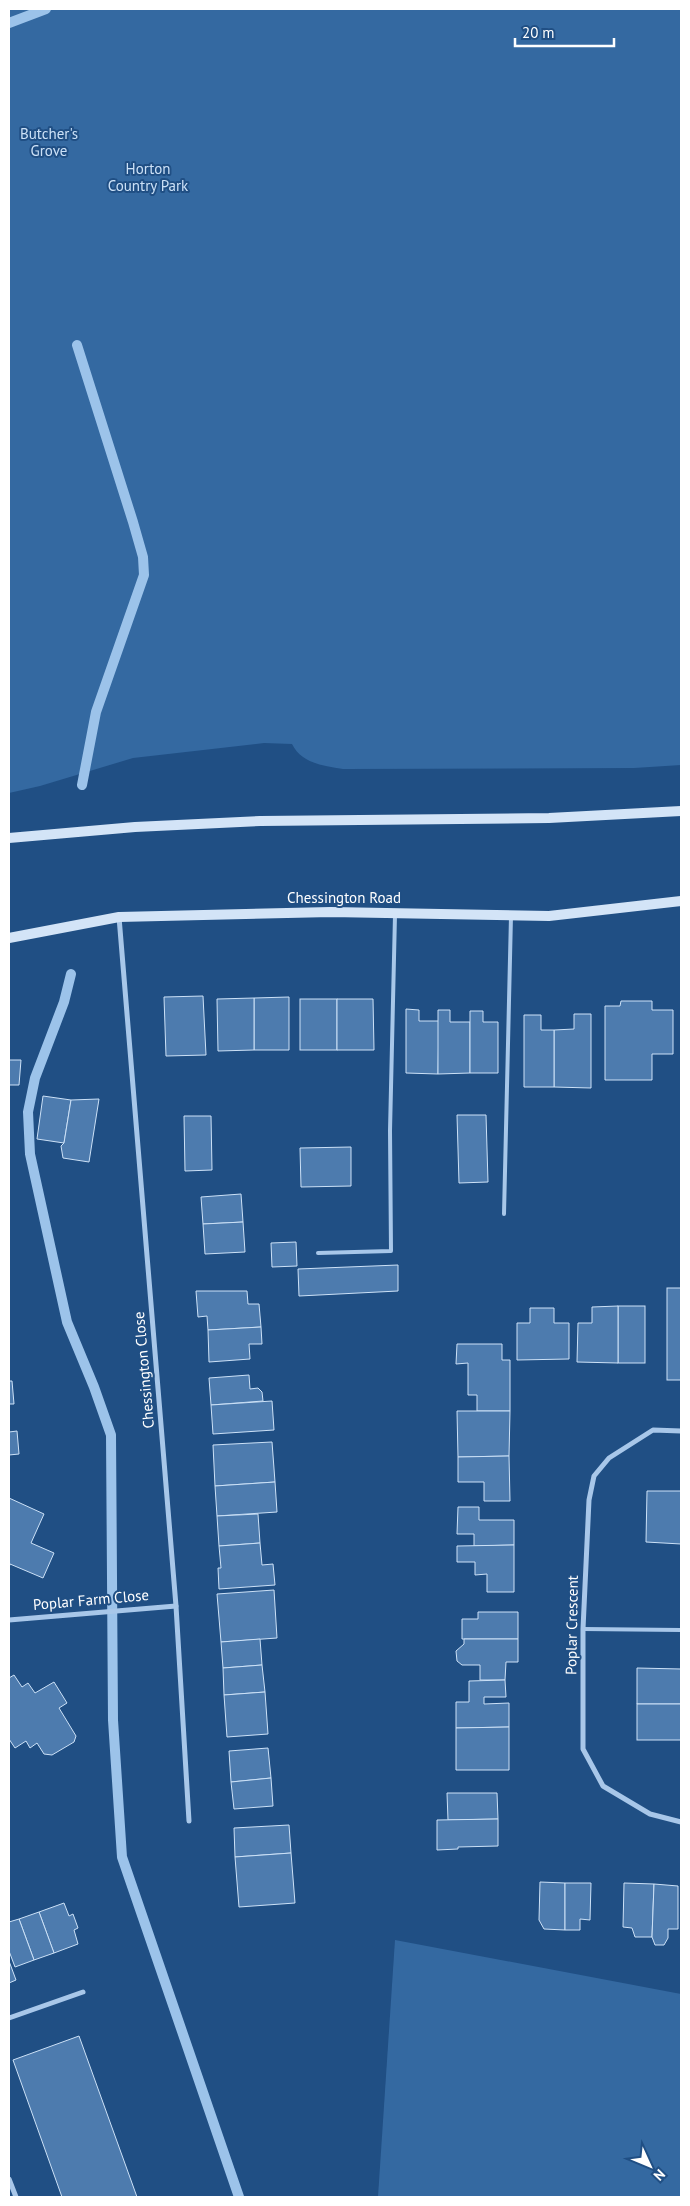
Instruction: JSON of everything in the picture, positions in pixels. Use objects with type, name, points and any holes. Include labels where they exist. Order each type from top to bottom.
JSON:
[{"type":"main road","points":[[9,838],[134,827],[268,821],[549,818],[681,811]]},
{"type":"main road","name":"Chessington Road","points":[[9,938],[119,917],[331,912],[550,916],[681,901]]},
{"type":"street","name":"Chessington Close","points":[[119,917],[176,1606],[189,1821]]},
{"type":"street","name":"Poplar Crescent","points":[[681,1431],[653,1430],[609,1458],[594,1476],[589,1500],[584,1629],[584,1750],[603,1786],[650,1814],[681,1822]]},
{"type":"street","name":"Poplar Farm Close","points":[[9,1620],[176,1606]]},
{"type":"street","points":[[9,2018],[83,1992]]},
{"type":"street","points":[[9,2179],[16,2197]]},
{"type":"lane","points":[[318,1254],[391,1251],[390,1132],[395,913]]},
{"type":"lane","points":[[504,1214],[510,916]]},
{"type":"lane","points":[[584,1629],[681,1630]]},
{"type":"green space","points":[[9,9],[681,9],[681,765],[634,768],[343,769],[313,762],[301,756],[292,744],[264,743],[133,758],[40,786],[9,793]]},
{"type":"green space","points":[[395,1940],[681,1994],[681,2197],[378,2197]]},
{"type":"building","points":[[203,996],[206,1055],[166,1056],[164,997]]},
{"type":"building","points":[[289,997],[289,1050],[254,1050],[254,998]]},
{"type":"building","points":[[254,998],[254,1050],[218,1051],[217,999]]},
{"type":"building","points":[[300,999],[337,999],[337,1050],[300,1050]]},
{"type":"building","points":[[337,999],[373,999],[374,1050],[337,1050]]},
{"type":"building","points":[[621,1001],[652,1001],[652,1010],[673,1010],[673,1054],[652,1054],[652,1080],[605,1080],[605,1006],[620,1006]]},
{"type":"building","points":[[406,1009],[419,1010],[419,1021],[439,1021],[438,1074],[406,1073]]},
{"type":"building","points":[[438,1010],[450,1010],[450,1022],[470,1022],[470,1073],[438,1074]]},
{"type":"building","points":[[470,1011],[483,1011],[483,1022],[498,1022],[498,1073],[470,1073]]},
{"type":"building","points":[[574,1014],[591,1014],[591,1088],[554,1087],[554,1030],[574,1029]]},
{"type":"building","points":[[524,1015],[541,1015],[541,1030],[554,1030],[554,1087],[524,1087]]},
{"type":"building","points":[[9,1060],[21,1060],[19,1085],[9,1085]]},
{"type":"building","points":[[43,1096],[71,1100],[64,1143],[37,1139]]},
{"type":"building","points":[[99,1099],[89,1162],[63,1158],[61,1146],[64,1143],[71,1100]]},
{"type":"building","points":[[457,1115],[486,1115],[488,1182],[459,1183]]},
{"type":"building","points":[[184,1116],[211,1116],[212,1170],[185,1171]]},
{"type":"building","points":[[351,1147],[351,1186],[301,1187],[300,1148]]},
{"type":"building","points":[[241,1194],[243,1222],[203,1224],[201,1197]]},
{"type":"building","points":[[243,1222],[245,1252],[205,1254],[203,1224]]},
{"type":"building","points":[[296,1242],[297,1266],[272,1267],[271,1243]]},
{"type":"building","points":[[398,1265],[398,1291],[299,1296],[298,1269]]},
{"type":"building","points":[[667,1288],[681,1288],[681,1380],[667,1380]]},
{"type":"building","points":[[196,1291],[247,1291],[248,1304],[259,1304],[261,1327],[208,1330],[207,1316],[198,1317]]},
{"type":"building","points":[[618,1306],[645,1306],[645,1363],[618,1363]]},
{"type":"building","points":[[618,1306],[618,1363],[577,1362],[578,1323],[592,1323],[592,1307]]},
{"type":"building","points":[[530,1308],[554,1308],[554,1323],[569,1323],[569,1359],[517,1360],[517,1323],[530,1323]]},
{"type":"building","points":[[261,1327],[262,1344],[249,1344],[250,1359],[209,1362],[208,1330]]},
{"type":"building","points":[[457,1344],[502,1344],[502,1360],[510,1360],[510,1411],[477,1411],[477,1395],[468,1395],[468,1363],[456,1364]]},
{"type":"building","points":[[249,1375],[250,1389],[258,1388],[262,1392],[263,1401],[211,1405],[209,1378]]},
{"type":"building","points":[[9,1381],[12,1381],[14,1404],[9,1404]]},
{"type":"building","points":[[272,1401],[274,1430],[213,1434],[211,1405]]},
{"type":"building","points":[[457,1411],[510,1411],[509,1456],[458,1457]]},
{"type":"building","points":[[17,1431],[19,1454],[9,1455],[9,1432]]},
{"type":"building","points":[[272,1442],[275,1482],[215,1486],[213,1445]]},
{"type":"building","points":[[509,1456],[510,1501],[484,1501],[484,1482],[458,1482],[458,1457]]},
{"type":"building","points":[[275,1482],[277,1512],[217,1516],[215,1486]]},
{"type":"building","points":[[647,1491],[681,1491],[681,1544],[646,1542]]},
{"type":"building","points":[[9,1498],[44,1514],[31,1543],[54,1553],[43,1578],[10,1564],[9,1568]]},
{"type":"building","points":[[458,1507],[479,1507],[479,1520],[514,1520],[514,1545],[474,1546],[474,1534],[457,1534]]},
{"type":"building","points":[[258,1514],[260,1543],[219,1546],[217,1516]]},
{"type":"building","points":[[260,1543],[262,1565],[273,1564],[275,1585],[219,1589],[218,1568],[221,1568],[219,1546]]},
{"type":"building","points":[[514,1545],[514,1592],[487,1592],[487,1574],[475,1575],[475,1562],[457,1562],[457,1546]]},
{"type":"building","points":[[274,1590],[277,1638],[221,1642],[217,1594]]},
{"type":"building","points":[[478,1612],[518,1612],[518,1639],[462,1639],[462,1619],[478,1619]]},
{"type":"building","points":[[260,1639],[262,1665],[223,1668],[221,1642]]},
{"type":"building","points":[[464,1639],[518,1639],[518,1662],[506,1662],[505,1680],[480,1680],[480,1665],[462,1665],[457,1661],[456,1651],[464,1644]]},
{"type":"building","points":[[262,1665],[265,1692],[224,1695],[223,1668]]},
{"type":"building","points":[[637,1668],[681,1669],[681,1704],[637,1704]]},
{"type":"building","points":[[14,1675],[22,1687],[28,1683],[35,1693],[54,1682],[67,1703],[59,1708],[76,1736],[74,1742],[52,1755],[44,1754],[37,1743],[30,1748],[26,1741],[15,1748],[9,1739],[9,1678]]},
{"type":"building","points":[[505,1680],[506,1697],[484,1697],[484,1704],[509,1703],[509,1727],[456,1728],[456,1702],[469,1702],[469,1681]]},
{"type":"building","points":[[265,1692],[268,1734],[227,1737],[224,1695]]},
{"type":"building","points":[[637,1704],[681,1704],[681,1740],[637,1740]]},
{"type":"building","points":[[509,1727],[509,1770],[456,1770],[456,1728]]},
{"type":"building","points":[[268,1748],[271,1778],[231,1782],[229,1751]]},
{"type":"building","points":[[271,1778],[273,1806],[234,1809],[231,1782]]},
{"type":"building","points":[[447,1793],[497,1793],[498,1819],[448,1820]]},
{"type":"building","points":[[498,1819],[498,1846],[458,1847],[458,1849],[437,1850],[437,1820]]},
{"type":"building","points":[[289,1825],[291,1853],[235,1857],[234,1828]]},
{"type":"building","points":[[291,1853],[295,1903],[239,1907],[235,1857]]},
{"type":"building","points":[[540,1882],[565,1883],[565,1930],[544,1929],[539,1920]]},
{"type":"building","points":[[565,1883],[591,1883],[590,1920],[580,1919],[580,1930],[565,1930]]},
{"type":"building","points":[[624,1883],[654,1884],[652,1937],[635,1937],[632,1928],[623,1927]]},
{"type":"building","points":[[654,1884],[678,1886],[678,1929],[668,1929],[668,1938],[664,1945],[655,1945],[652,1937]]},
{"type":"building","points":[[64,1903],[69,1916],[73,1914],[78,1928],[74,1930],[78,1944],[54,1953],[39,1912]]},
{"type":"building","points":[[39,1912],[54,1953],[34,1960],[19,1919]]},
{"type":"building","points":[[19,1919],[34,1960],[15,1967],[9,1951],[9,1922]]},
{"type":"building","points":[[9,1961],[16,1980],[9,1983]]},
{"type":"building","points":[[79,2036],[137,2197],[62,2197],[13,2060]]},
{"type":"waterway","points":[[9,23],[46,9]]},
{"type":"waterway","points":[[77,345],[133,522],[143,557],[144,575],[96,712],[82,785]]},
{"type":"waterway","points":[[71,974],[64,1002],[35,1078],[28,1112],[30,1154],[67,1322],[94,1387],[111,1435],[113,1720],[122,1857],[239,2197]]},
{"type":"park label","name":"Butcher's Grove","points":[[49,142]]},
{"type":"park label","name":"Horton Country Park","points":[[148,178]]}]
